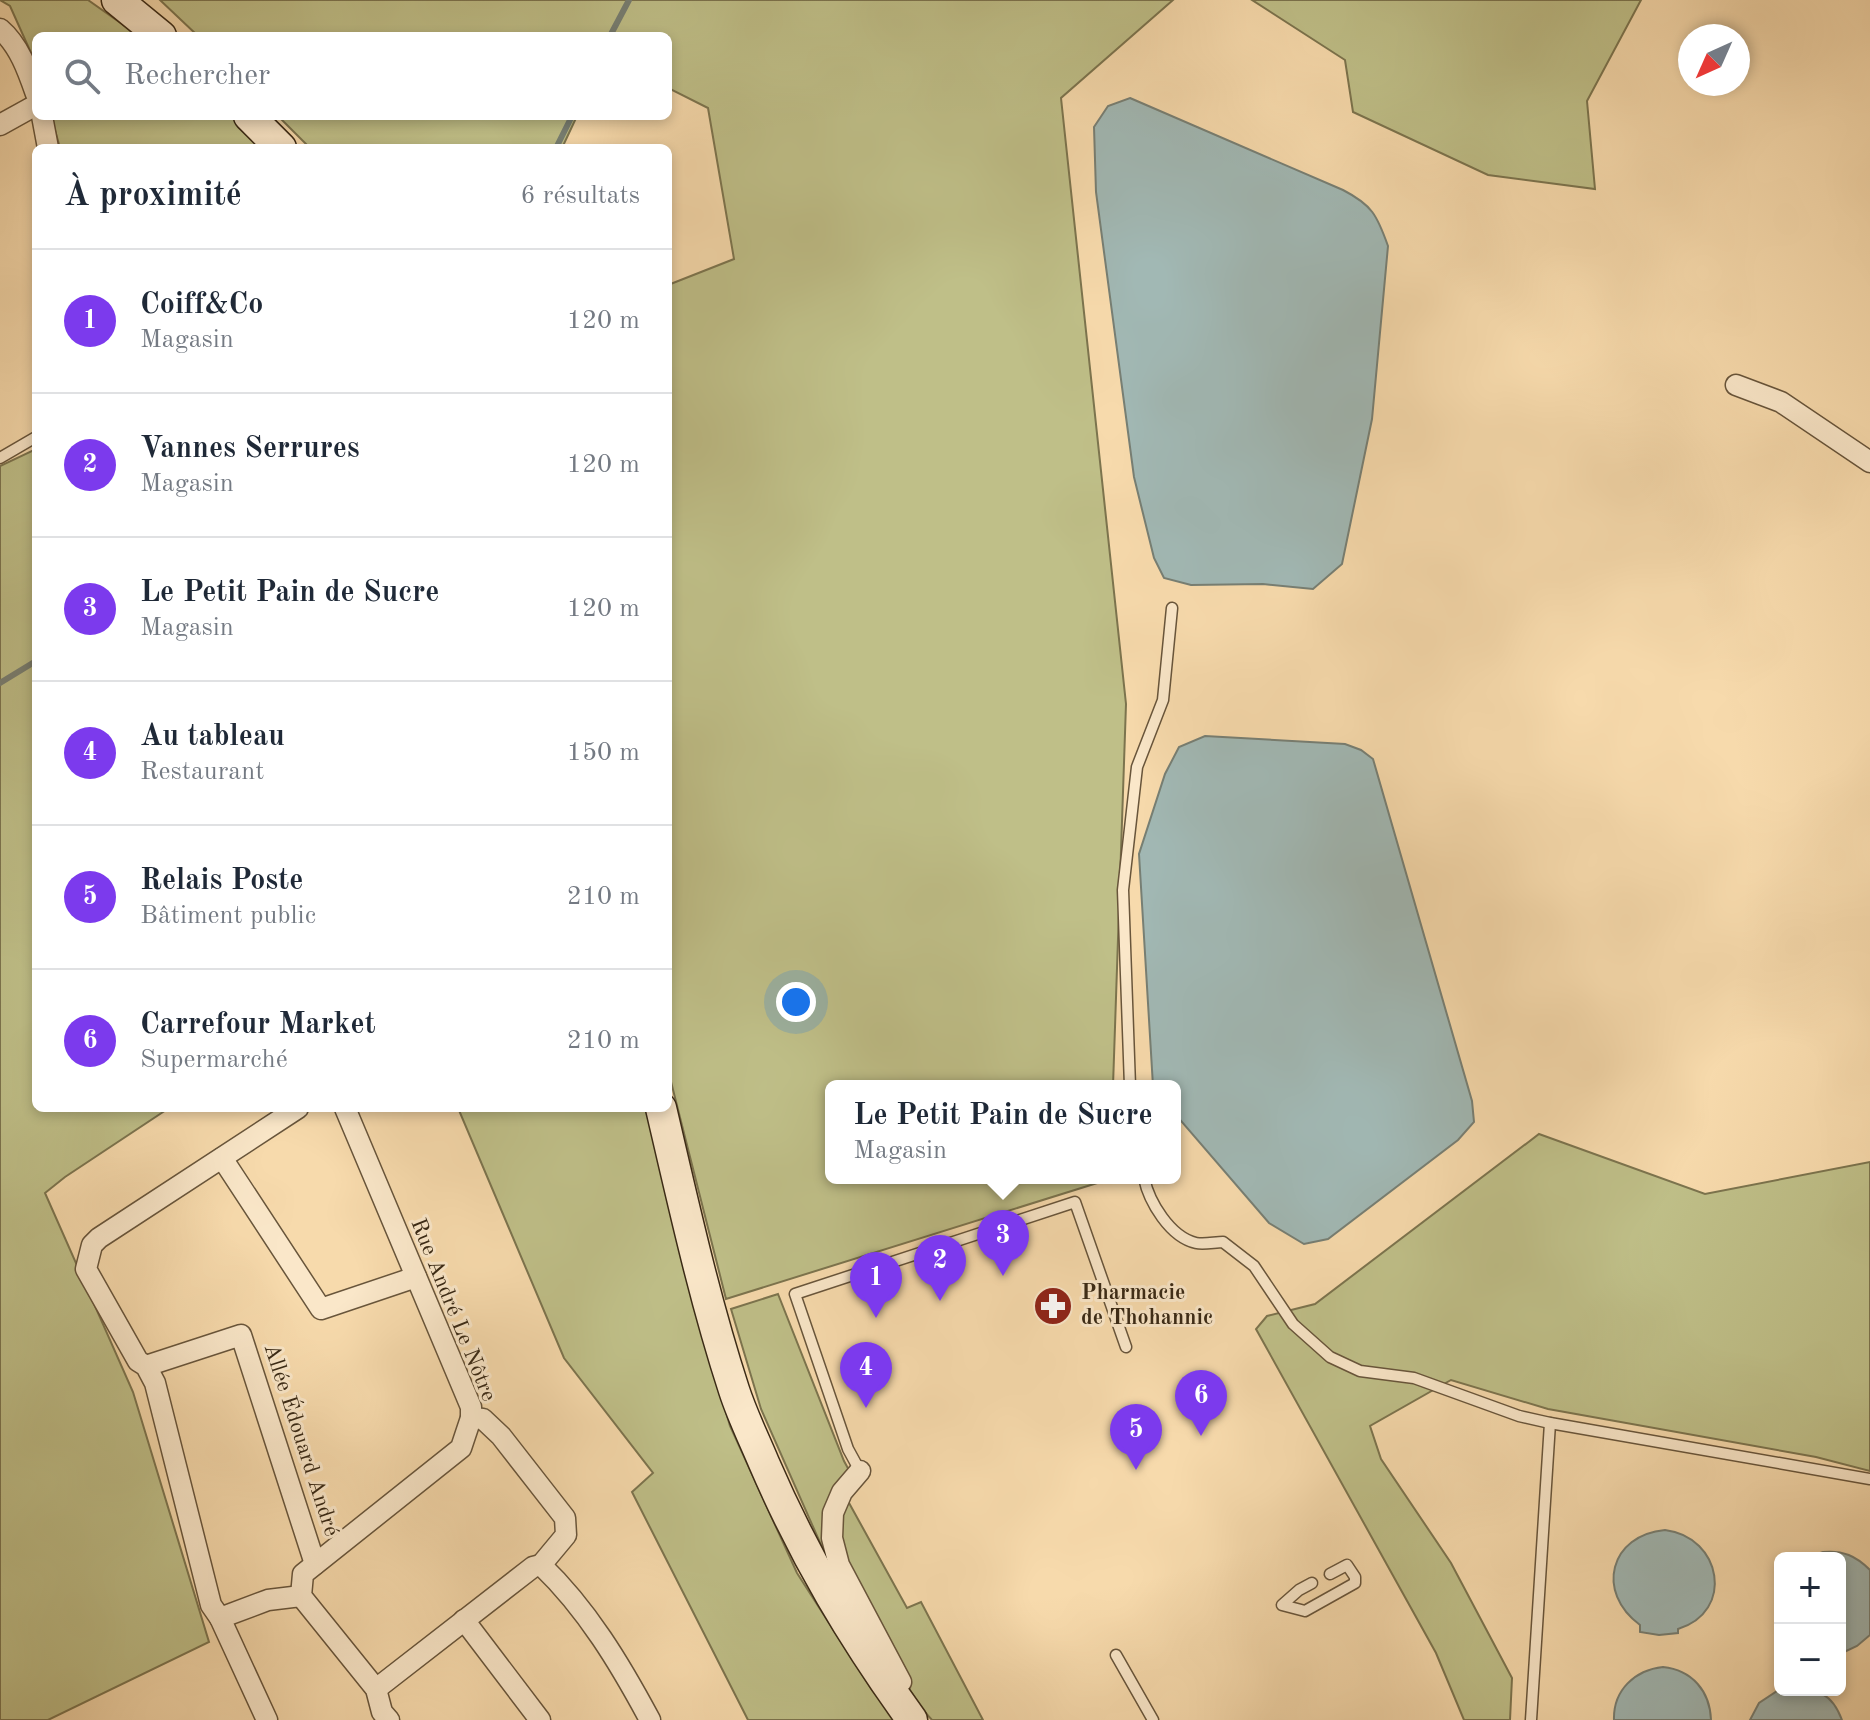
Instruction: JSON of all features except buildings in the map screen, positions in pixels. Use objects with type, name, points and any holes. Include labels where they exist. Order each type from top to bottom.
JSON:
[{"type":"main road","points":[[117,0],[156,32]]},
{"type":"main road","points":[[253,120],[277,144]]},
{"type":"main road","points":[[662,1112],[712,1315],[735,1393],[753,1438],[818,1578],[852,1635],[913,1720]]},
{"type":"street","points":[[0,29],[8,36],[32,82]]},
{"type":"street","points":[[0,125],[32,107]]},
{"type":"street","points":[[43,120],[47,144]]},
{"type":"street","points":[[1736,385],[1781,402],[1870,462]]},
{"type":"street","points":[[267,1720],[220,1618],[211,1605],[155,1383],[146,1366],[138,1361],[86,1269],[92,1245],[99,1238],[292,1112]]},
{"type":"street","name":"Rue André Le Nôtre","points":[[301,1596],[303,1574],[461,1448],[471,1418],[471,1407],[347,1112]]},
{"type":"street","points":[[222,1158],[321,1309],[416,1277]]},
{"type":"street","name":"Allée Édouard André","points":[[146,1366],[241,1335],[315,1564]]},
{"type":"street","points":[[376,1689],[533,1567],[541,1565],[566,1535],[565,1518],[501,1436],[483,1419],[471,1418]]},
{"type":"street","points":[[860,1471],[842,1492],[833,1513],[832,1538],[839,1565],[906,1692],[913,1720]]},
{"type":"street","points":[[541,1565],[589,1618],[650,1720]]},
{"type":"street","points":[[220,1618],[268,1600],[301,1596],[376,1689],[382,1712],[389,1720]]},
{"type":"street","points":[[464,1620],[540,1720]]},
{"type":"lane","points":[[0,458],[32,439]]},
{"type":"lane","points":[[1130,1080],[1123,890],[1137,767],[1163,700],[1172,608]]},
{"type":"lane","points":[[1145,1184],[1170,1228],[1196,1243],[1223,1242],[1254,1266],[1293,1324],[1330,1357],[1360,1371],[1414,1378],[1519,1416],[1550,1423],[1870,1479]]},
{"type":"lane","points":[[860,1471],[848,1449],[795,1294],[1075,1202],[1126,1347]]},
{"type":"lane","points":[[1531,1720],[1550,1423]]},
{"type":"lane","points":[[1312,1583],[1282,1605],[1305,1611],[1355,1583],[1355,1577],[1347,1565],[1330,1574]]},
{"type":"lane","points":[[1116,1655],[1153,1720]]},
{"type":"green space","points":[[0,0],[88,0],[133,32],[32,32],[32,55],[10,6]]},
{"type":"green space","points":[[160,0],[1173,0],[1061,98],[1126,704],[1113,1080],[825,1080],[825,1184],[1094,1184],[726,1299],[672,1086],[672,283],[734,259],[708,108],[672,90],[672,32],[194,32]]},
{"type":"green space","points":[[1252,0],[1641,0],[1587,101],[1595,189],[1488,175],[1353,112],[1345,60]]},
{"type":"green space","points":[[52,120],[240,120],[266,144],[59,144]]},
{"type":"green space","points":[[282,120],[575,120],[564,144],[306,144]]},
{"type":"green space","points":[[32,451],[32,1112],[163,1112],[45,1193],[133,1392],[209,1642],[48,1720],[0,1720],[0,466]]},
{"type":"green space","points":[[460,1112],[648,1112],[691,1292],[730,1426],[797,1573],[872,1690],[896,1720],[748,1720],[632,1492],[653,1473],[564,1358]]},
{"type":"green space","points":[[1539,1134],[1705,1194],[1870,1162],[1870,1471],[1816,1457],[1548,1409],[1451,1380],[1370,1426],[1381,1459],[1451,1563],[1512,1678],[1510,1720],[1464,1720],[1436,1653],[1256,1329],[1267,1316],[1315,1304]]},
{"type":"green space","points":[[778,1294],[844,1461],[856,1483],[843,1492],[907,1608],[921,1602],[983,1720],[932,1720],[837,1581],[761,1409],[731,1309]]},
{"type":"water","points":[[1130,98],[1343,190],[1367,206],[1384,235],[1388,246],[1372,419],[1342,564],[1313,589],[1263,584],[1191,585],[1164,578],[1154,558],[1134,477],[1096,192],[1094,127],[1108,106]]},
{"type":"water","points":[[1205,736],[1345,744],[1373,759],[1472,1101],[1474,1122],[1458,1140],[1328,1239],[1304,1244],[1269,1223],[1181,1121],[1181,1080],[1153,1080],[1139,854],[1165,774],[1179,747]]},
{"type":"water","points":[[1665,1530],[1684,1536],[1699,1546],[1709,1560],[1714,1576],[1714,1592],[1708,1607],[1696,1620],[1678,1629],[1678,1633],[1659,1635],[1640,1632],[1640,1625],[1626,1612],[1617,1597],[1614,1582],[1615,1567],[1632,1542],[1646,1534]]},
{"type":"water","points":[[1846,1554],[1870,1570],[1870,1635],[1846,1651]]},
{"type":"water","points":[[1663,1667],[1683,1672],[1698,1684],[1707,1700],[1711,1720],[1614,1720],[1617,1699],[1628,1683],[1643,1672]]},
{"type":"water","points":[[1774,1693],[1774,1696],[1825,1696],[1837,1708],[1842,1720],[1750,1720],[1759,1703]]},
{"type":"waterway","points":[[612,32],[629,0]]},
{"type":"waterway","points":[[558,144],[570,120]]},
{"type":"waterway","points":[[0,683],[32,663]]},
{"type":"place","name":"Le Petit Pain de Sucre","points":[[1003,1276]]},
{"type":"place","name":"Vannes Serrures","points":[[940,1301]]},
{"type":"place","name":"Pharmacie de Thohannic","points":[[1053,1306]]},
{"type":"place","name":"Coiff&Co","points":[[876,1318]]},
{"type":"place","name":"Au tableau","points":[[866,1408]]},
{"type":"place","name":"Carrefour Market","points":[[1201,1436]]},
{"type":"place","name":"Relais Poste","points":[[1136,1470]]}]
